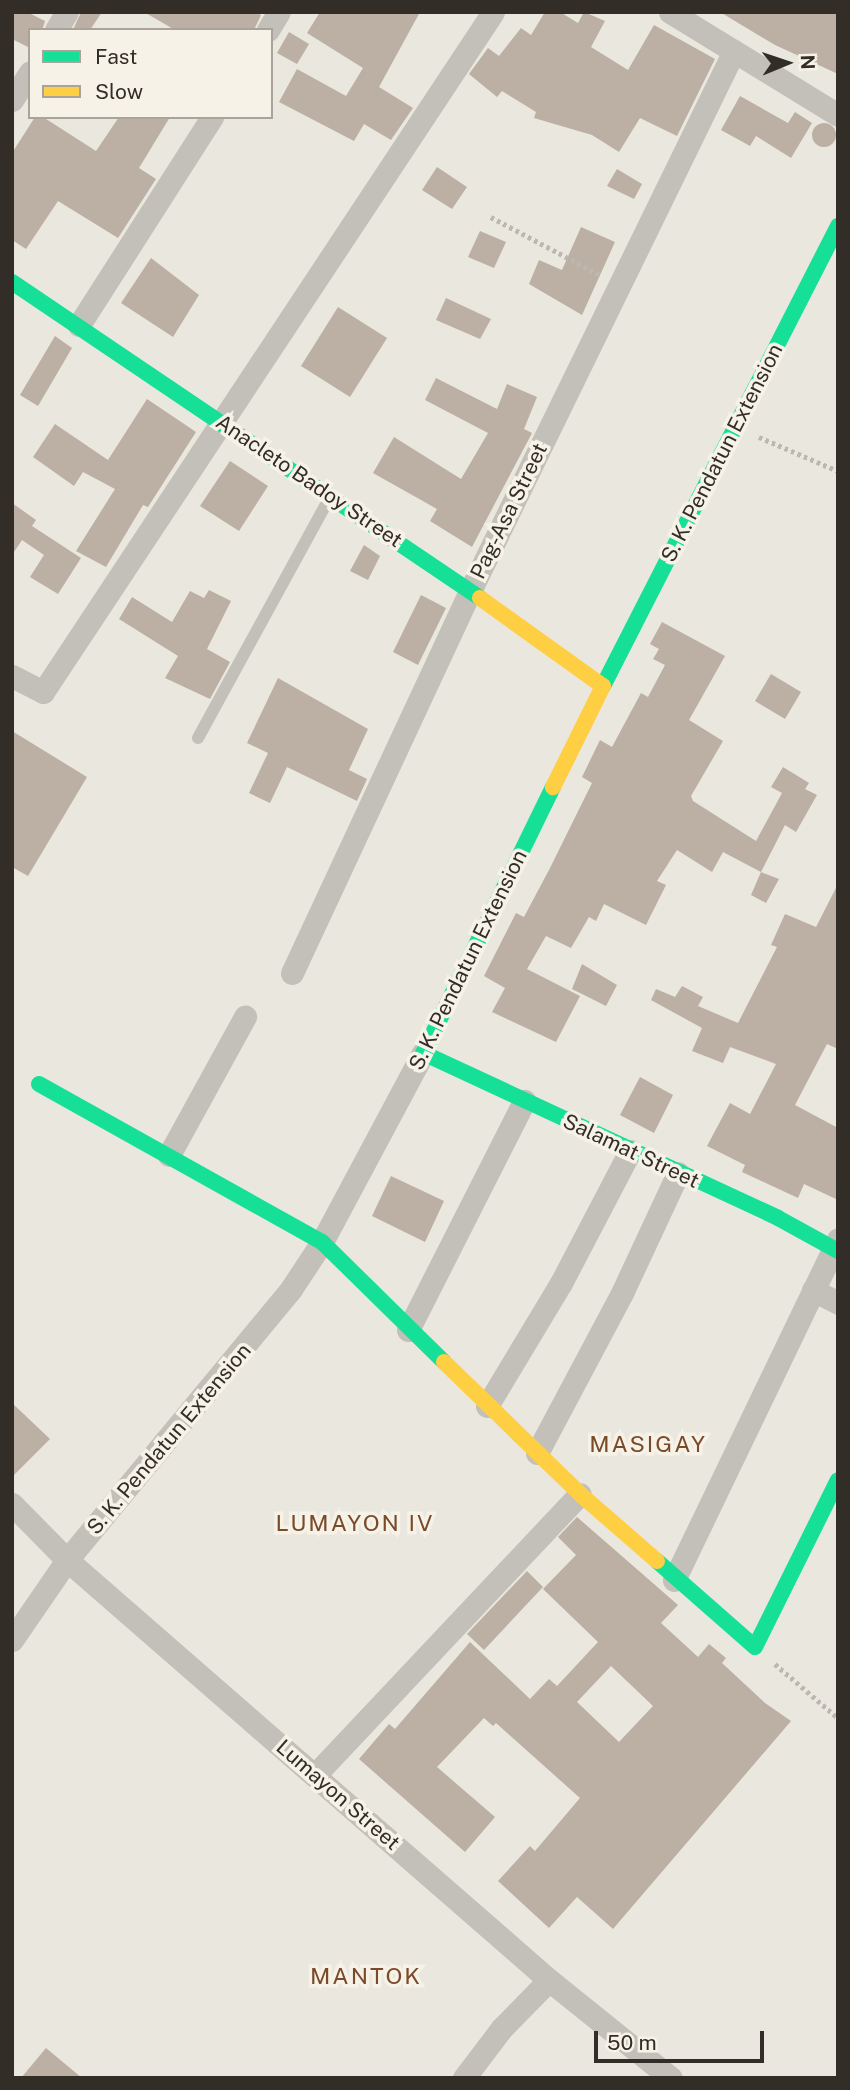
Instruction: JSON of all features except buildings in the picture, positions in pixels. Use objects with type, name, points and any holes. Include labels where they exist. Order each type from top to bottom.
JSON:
[{"type":"street","points":[[57,28],[67,12]]},
{"type":"street","points":[[269,28],[279,12]]},
{"type":"street","points":[[12,676],[43,692],[493,12]]},
{"type":"street","points":[[671,13],[838,115]]},
{"type":"street","name":"Pag-Asa Street","points":[[292,973],[470,591],[734,51]]},
{"type":"street","points":[[12,100],[28,75]]},
{"type":"street","points":[[79,325],[211,119]]},
{"type":"street","name":"S. K. Pendatun Extension","points":[[12,1640],[67,1560],[239,1357],[321,1242],[424,1053],[603,686],[838,226]]},
{"type":"street","name":"Anacleto Badoy Street","points":[[12,282],[470,591],[603,686]]},
{"type":"street","points":[[169,1155],[245,1017]]},
{"type":"street","name":"Salamat Street","points":[[424,1053],[630,1152],[836,1246]]},
{"type":"street","points":[[39,1084],[321,1242],[408,1330],[580,1494],[674,1580],[755,1647],[838,1480]]},
{"type":"street","points":[[408,1330],[524,1101]]},
{"type":"street","points":[[487,1406],[561,1283],[630,1152]]},
{"type":"street","points":[[537,1453],[623,1291],[678,1173]]},
{"type":"street","points":[[674,1580],[836,1246]]},
{"type":"street","points":[[813,1290],[838,1303]]},
{"type":"street","points":[[315,1775],[580,1494]]},
{"type":"street","name":"Lumayon Street","points":[[12,1504],[67,1560],[549,1980],[671,2078]]},
{"type":"street","points":[[464,2078],[502,2028],[549,1980]]},
{"type":"lane","points":[[198,738],[330,496]]},
{"type":"path","points":[[491,217],[619,286]]},
{"type":"path","points":[[736,426],[838,471]]},
{"type":"path","points":[[755,1647],[838,1718]]},
{"type":"traffic: fast","points":[[603,686],[838,226]]},
{"type":"traffic: fast","points":[[12,282],[480,598]]},
{"type":"traffic: fast","points":[[553,787],[423,1053],[778,1218],[838,1251]]},
{"type":"traffic: fast","points":[[39,1084],[322,1242],[444,1362]]},
{"type":"traffic: fast","points":[[657,1561],[755,1647],[838,1480]]},
{"type":"traffic: slow","points":[[480,598],[603,686],[553,787]]},
{"type":"traffic: slow","points":[[444,1362],[580,1494],[657,1561]]},
{"type":"district","name":"MASIGAY","points":[[648,1444]]},
{"type":"district","name":"LUMAYON IV","points":[[355,1523]]},
{"type":"district","name":"MANTOK","points":[[366,1976]]}]
